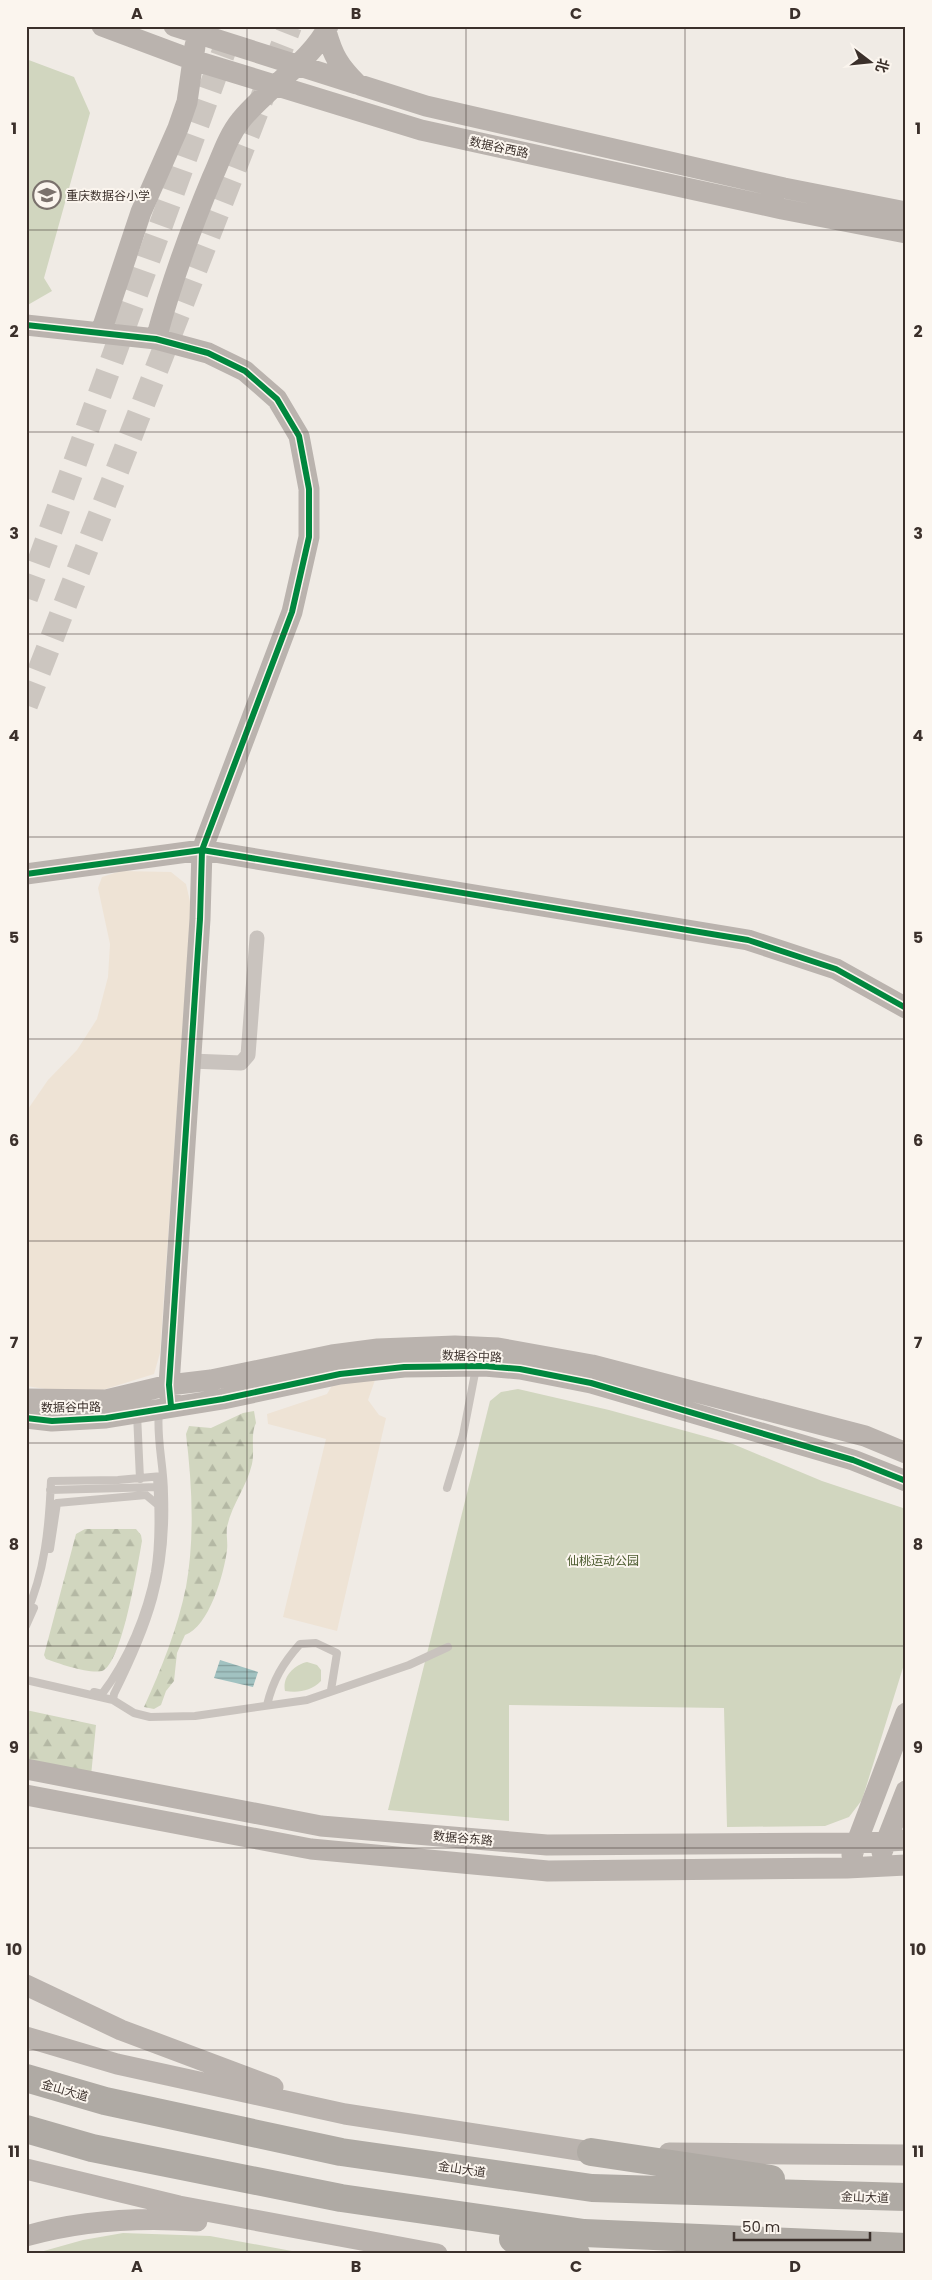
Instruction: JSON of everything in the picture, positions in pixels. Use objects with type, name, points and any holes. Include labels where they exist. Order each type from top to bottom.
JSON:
[{"type":"highway","name":"金山大道","points":[[26,2078],[105,2101],[341,2152],[592,2188],[901,2198]]},
{"type":"highway","points":[[26,2129],[92,2148],[341,2198],[576,2254]]},
{"type":"highway","points":[[591,2152],[901,2198]]},
{"type":"highway","points":[[341,2198],[584,2233],[906,2248]]},
{"type":"main road","name":"数据谷西路","points":[[102,26],[193,60],[421,130],[783,198],[906,212]]},
{"type":"main road","name":"数据谷西路","points":[[174,26],[198,31],[295,66],[426,106],[783,198],[906,233]]},
{"type":"main road","points":[[156,339],[170,285],[191,227],[230,137],[240,121],[295,66],[327,29]]},
{"type":"main road","points":[[327,29],[331,52],[339,66],[359,86]]},
{"type":"main road","points":[[101,332],[141,212],[178,128],[186,102],[198,31]]},
{"type":"main road","points":[[26,325],[156,339],[216,356],[245,371],[277,399],[299,436],[309,489],[309,537],[292,612],[202,850],[200,919],[169,1385],[165,1408]]},
{"type":"main road","points":[[26,874],[202,850],[748,940],[836,969],[906,1008]]},
{"type":"main road","name":"数据谷中路","points":[[26,1399],[106,1400],[169,1385],[211,1380],[323,1357],[378,1349],[441,1346],[498,1348],[526,1351],[601,1368],[866,1436],[906,1453]]},
{"type":"main road","name":"数据谷中路","points":[[26,1418],[52,1421],[106,1418],[223,1399],[340,1374],[404,1367],[477,1366],[520,1369],[591,1383],[853,1460],[906,1481]]},
{"type":"main road","points":[[847,1868],[906,1713]]},
{"type":"main road","name":"数据谷东路","points":[[26,1769],[331,1826],[547,1845],[856,1843],[896,1841]]},
{"type":"main road","points":[[876,1867],[896,1841],[906,1791]]},
{"type":"main road","name":"数据谷东路","points":[[26,1795],[311,1849],[548,1871],[847,1868],[906,1865]]},
{"type":"main road","points":[[26,1984],[121,2030],[345,2114]]},
{"type":"main road","points":[[26,2037],[117,2064],[345,2114],[591,2152],[888,2157],[906,2155]]},
{"type":"main road","points":[[26,2169],[179,2206],[437,2254]]},
{"type":"main road","points":[[26,2236],[55,2228],[93,2222],[156,2218],[290,2227]]},
{"type":"street","points":[[190,1061],[241,1063],[248,1055],[257,938]]},
{"type":"lane","points":[[447,1488],[463,1435],[477,1366]]},
{"type":"lane","points":[[113,1700],[114,1694],[141,1639],[156,1588],[163,1544],[158,1421],[165,1408]]},
{"type":"lane","points":[[137,1412],[140,1479]]},
{"type":"lane","points":[[26,1614],[38,1588],[44,1562],[51,1481],[140,1479],[160,1476]]},
{"type":"lane","points":[[26,1678],[102,1694],[125,1656],[151,1589],[155,1570],[160,1476]]},
{"type":"lane","points":[[50,1490],[158,1487]]},
{"type":"lane","points":[[26,1626],[37,1600],[47,1567],[57,1503],[146,1495],[158,1505]]},
{"type":"lane","points":[[267,1705],[272,1687],[284,1662],[300,1644],[316,1643],[337,1653],[331,1690]]},
{"type":"lane","points":[[26,1678],[113,1700],[134,1713],[150,1717],[195,1716],[307,1700],[331,1690],[409,1665],[448,1647]]},
{"type":"green space","name":"重庆数据谷小学","points":[[26,59],[74,77],[90,113],[44,278],[52,291],[26,306]]},
{"type":"green space","name":"仙桃运动公园","points":[[518,1389],[609,1410],[733,1444],[822,1481],[906,1509],[906,1658],[862,1800],[849,1817],[825,1826],[727,1827],[724,1708],[509,1705],[509,1821],[388,1810],[490,1401],[501,1392]]},
{"type":"green space","points":[[254,1411],[256,1423],[253,1432],[252,1464],[247,1480],[229,1519],[227,1547],[219,1585],[201,1622],[194,1630],[185,1635],[177,1653],[174,1681],[166,1691],[161,1705],[154,1709],[144,1707],[168,1648],[186,1587],[189,1568],[192,1510],[186,1434],[189,1426],[211,1428],[243,1413]]},
{"type":"green space","points":[[85,1529],[136,1529],[141,1535],[142,1541],[128,1612],[116,1651],[109,1665],[102,1671],[96,1672],[74,1668],[46,1659],[44,1655],[76,1534]]},
{"type":"green space","points":[[307,1662],[317,1665],[321,1670],[321,1681],[313,1687],[304,1690],[295,1692],[285,1691],[285,1681],[290,1672]]},
{"type":"green space","points":[[26,1710],[96,1725],[91,1776],[26,1763]]},
{"type":"green space","points":[[123,2233],[210,2236],[308,2254],[33,2254],[83,2240]]},
{"type":"shaded area","points":[[121,871],[171,872],[186,884],[191,906],[160,1353],[154,1374],[96,1392],[59,1391],[26,1386],[26,1112],[48,1080],[77,1050],[97,1019],[108,977],[110,944],[98,888],[102,877]]},
{"type":"shaded area","points":[[375,1380],[368,1400],[379,1415],[386,1418],[337,1631],[283,1617],[326,1439],[268,1424],[267,1414],[327,1394],[333,1384]]},
{"type":"water","points":[[220,1660],[258,1672],[253,1687],[214,1678]]},
{"type":"tunnel","points":[[26,598],[233,26]]},
{"type":"tunnel","points":[[26,705],[290,26]]},
{"type":"cycle path","points":[[26,325],[156,339],[208,353],[245,371],[277,399],[299,436],[309,489],[309,537],[292,612],[202,850],[200,919],[169,1385],[171,1406]]},
{"type":"cycle path","points":[[26,874],[202,850],[748,940],[836,969],[906,1008]]},
{"type":"cycle path","points":[[26,1418],[52,1421],[106,1418],[223,1399],[340,1374],[404,1367],[484,1366],[520,1369],[591,1383],[853,1460],[906,1481]]},
{"type":"place","name":"重庆数据谷小学","points":[[47,195]]}]
